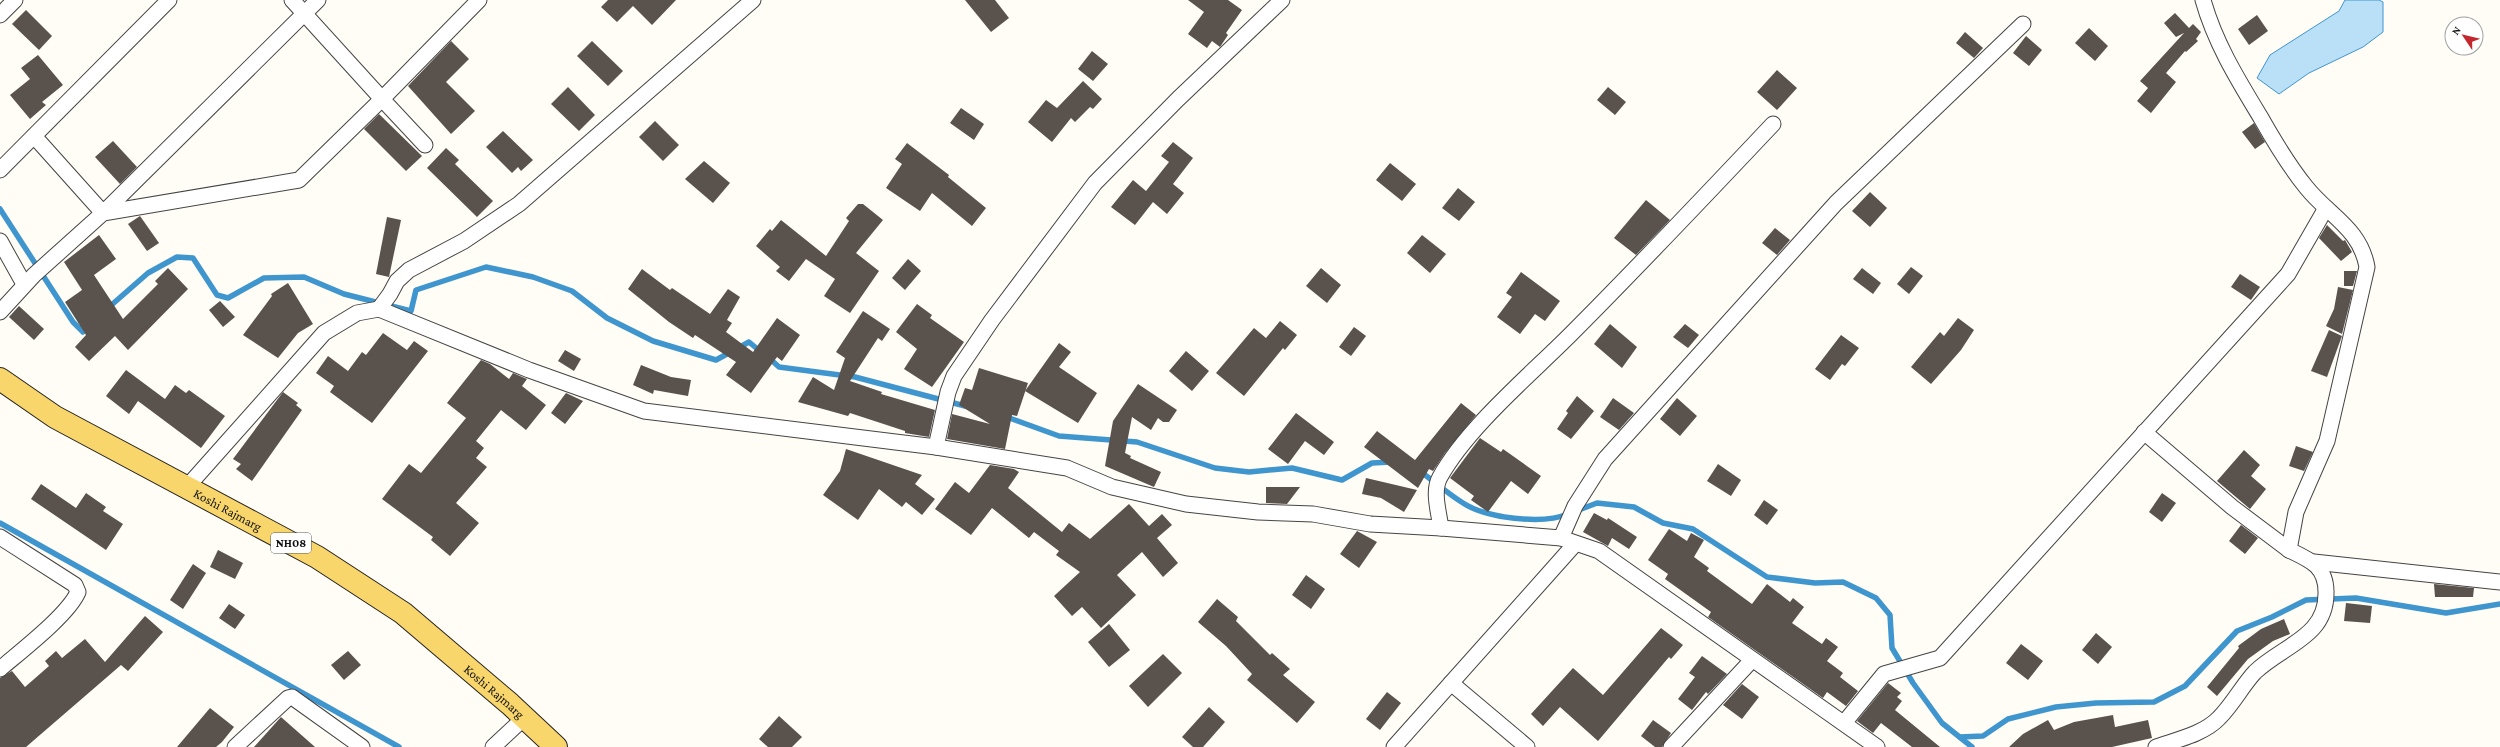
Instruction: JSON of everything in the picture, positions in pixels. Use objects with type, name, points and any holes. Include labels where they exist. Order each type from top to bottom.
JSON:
[{"type":"main road","name":"Koshi Rajmarg","points":[[0,379],[55,417],[317,557],[403,613],[525,717],[556,747]]},
{"type":"street","points":[[0,15],[15,0]]},
{"type":"street","points":[[0,170],[169,0]]},
{"type":"street","points":[[292,0],[425,145]]},
{"type":"street","points":[[0,312],[29,280],[103,213],[318,0]]},
{"type":"street","points":[[103,213],[299,180],[382,99],[479,0]]},
{"type":"street","points":[[187,487],[324,333],[357,313],[384,303],[397,281],[409,270],[464,241],[519,204],[753,0]]},
{"type":"street","points":[[936,447],[948,392],[954,376],[992,320],[1095,183],[1178,99],[1282,0]]},
{"type":"street","points":[[2203,0],[2226,60],[2306,187],[2351,231],[2364,250],[2367,267],[2327,441],[2296,512],[2289,550]]},
{"type":"street","points":[[1561,538],[1567,520],[1606,459],[1836,203],[2023,24]]},
{"type":"street","points":[[1441,528],[1437,486],[1480,425],[1654,252],[1773,124]]},
{"type":"street","points":[[34,136],[103,213]]},
{"type":"street","points":[[1844,723],[1884,674],[1940,658],[2288,274],[2326,208]]},
{"type":"street","points":[[0,241],[29,280]]},
{"type":"street","points":[[384,303],[529,370],[644,411],[936,447],[1067,468],[1112,487],[1186,504],[1258,512],[1313,514],[1370,524],[1441,528],[1561,538],[1599,551],[1877,747]]},
{"type":"street","points":[[2144,432],[2232,507],[2289,550],[2314,562],[2500,582]]},
{"type":"street","points":[[0,537],[75,586],[78,592],[75,599],[54,620],[0,669]]},
{"type":"street","points":[[1394,747],[1575,544]]},
{"type":"street","points":[[2156,747],[2202,730],[2219,718],[2255,673],[2313,629],[2322,618],[2326,605],[2326,588],[2323,574],[2314,562]]},
{"type":"street","points":[[1670,747],[1752,660]]},
{"type":"street","points":[[1451,683],[1527,747]]},
{"type":"street","points":[[235,747],[288,698],[292,697],[362,747]]},
{"type":"street","points":[[493,747],[525,717]]},
{"type":"water","points":[[2345,0],[2379,0],[2383,2],[2383,32],[2363,47],[2309,73],[2279,94],[2257,78],[2270,55],[2339,11]]},
{"type":"building","points":[[608,0],[676,0],[652,25],[633,6],[617,22],[601,7]]},
{"type":"building","points":[[965,0],[995,0],[1009,18],[991,32]]},
{"type":"building","points":[[1188,0],[1228,0],[1242,10],[1226,33],[1228,35],[1220,47],[1212,41],[1207,48],[1188,34],[1204,12]]},
{"type":"building","points":[[26,10],[52,36],[39,50],[12,24]]},
{"type":"building","points":[[2175,13],[2189,28],[2193,24],[2201,32],[2196,39],[2198,41],[2186,52],[2185,51],[2166,73],[2176,82],[2151,113],[2137,101],[2148,88],[2140,81],[2184,33],[2176,37],[2164,23]]},
{"type":"building","points":[[2257,15],[2268,31],[2249,45],[2238,29]]},
{"type":"building","points":[[2089,28],[2108,46],[2095,61],[2075,43]]},
{"type":"building","points":[[1965,32],[1983,48],[1974,58],[1956,43]]},
{"type":"building","points":[[2026,36],[2042,50],[2029,66],[2013,53]]},
{"type":"building","points":[[451,41],[469,59],[446,82],[475,111],[451,134],[408,86]]},
{"type":"building","points":[[592,41],[623,71],[608,86],[577,56]]},
{"type":"building","points":[[1092,51],[1108,64],[1093,81],[1078,69]]},
{"type":"building","points":[[38,55],[63,85],[42,102],[46,105],[30,119],[10,95],[30,79],[21,68]]},
{"type":"building","points":[[1777,70],[1797,88],[1777,110],[1757,92]]},
{"type":"building","points":[[1083,81],[1102,99],[1093,109],[1090,107],[1075,122],[1071,118],[1052,142],[1028,122],[1046,100],[1057,108]]},
{"type":"building","points":[[568,87],[595,115],[579,131],[551,104]]},
{"type":"building","points":[[1608,87],[1626,102],[1615,115],[1597,100]]},
{"type":"building","points":[[961,108],[984,124],[974,140],[950,123]]},
{"type":"building","points":[[379,114],[422,156],[406,171],[364,129]]},
{"type":"building","points":[[655,121],[679,145],[663,161],[639,137]]},
{"type":"building","points":[[2254,123],[2265,142],[2255,149],[2242,132]]},
{"type":"building","points":[[503,131],[533,160],[521,171],[518,167],[512,173],[486,147]]},
{"type":"building","points":[[113,141],[137,167],[120,184],[95,157]]},
{"type":"building","points":[[1173,142],[1193,158],[1173,184],[1184,193],[1167,214],[1153,202],[1135,225],[1111,207],[1133,180],[1146,191],[1169,162],[1161,156]]},
{"type":"building","points":[[907,143],[949,175],[948,177],[986,208],[972,226],[932,193],[920,211],[886,188],[902,164],[895,159]]},
{"type":"building","points":[[446,148],[459,160],[455,164],[493,201],[477,217],[427,168]]},
{"type":"building","points":[[704,161],[730,183],[713,203],[685,179]]},
{"type":"building","points":[[1390,163],[1416,184],[1402,201],[1376,180]]},
{"type":"building","points":[[1458,188],[1475,202],[1459,221],[1442,208]]},
{"type":"building","points":[[1870,192],[1887,208],[1870,227],[1852,211]]},
{"type":"building","points":[[1646,200],[1670,220],[1636,255],[1614,238]]},
{"type":"building","points":[[858,204],[863,204],[883,220],[856,253],[879,271],[850,313],[824,296],[835,279],[806,259],[789,281],[776,271],[780,267],[756,246],[770,229],[772,231],[781,220],[826,256],[849,221],[846,218]]},
{"type":"building","points":[[140,216],[159,243],[147,251],[128,224]]},
{"type":"building","points":[[387,217],[401,220],[389,277],[376,274]]},
{"type":"building","points":[[2327,225],[2343,241],[2345,240],[2352,252],[2341,261],[2319,238]]},
{"type":"building","points":[[1775,228],[1790,240],[1777,255],[1762,243]]},
{"type":"building","points":[[99,235],[116,259],[94,275],[123,319],[158,284],[155,281],[168,268],[188,289],[128,350],[115,336],[89,361],[75,347],[86,335],[65,302],[82,290],[64,262]]},
{"type":"building","points":[[1422,235],[1446,254],[1430,273],[1407,253]]},
{"type":"building","points":[[908,259],[921,271],[905,290],[892,278]]},
{"type":"building","points":[[1911,267],[1923,276],[1909,294],[1897,284]]},
{"type":"building","points":[[1321,268],[1341,285],[1327,303],[1306,286]]},
{"type":"building","points":[[1862,268],[1881,283],[1873,294],[1853,279]]},
{"type":"building","points":[[642,269],[670,290],[672,288],[710,314],[728,289],[740,297],[727,320],[732,323],[726,332],[753,352],[777,318],[800,335],[782,361],[777,357],[751,393],[726,375],[736,362],[695,335],[693,338],[669,322],[628,289]]},
{"type":"building","points":[[2344,271],[2357,271],[2353,286],[2344,286]]},
{"type":"building","points":[[1521,272],[1560,301],[1545,321],[1535,314],[1520,334],[1497,317],[1512,297],[1506,293]]},
{"type":"building","points":[[2240,274],[2260,287],[2251,300],[2231,287]]},
{"type":"building","points":[[288,283],[313,324],[298,333],[278,358],[243,335],[272,296],[271,294]]},
{"type":"building","points":[[2338,287],[2353,290],[2342,334],[2326,326],[2334,309]]},
{"type":"building","points":[[220,301],[235,317],[223,327],[209,310]]},
{"type":"building","points":[[917,304],[932,315],[930,318],[964,342],[932,387],[904,369],[917,349],[896,332]]},
{"type":"building","points":[[19,306],[44,329],[34,340],[9,317]]},
{"type":"building","points":[[863,311],[890,329],[882,341],[878,338],[850,381],[882,392],[881,394],[935,410],[929,437],[905,433],[905,431],[850,413],[848,416],[798,402],[813,377],[834,390],[845,358],[836,352]]},
{"type":"building","points":[[1958,318],[1974,330],[1961,350],[1931,384],[1911,367],[1940,332],[1944,336]]},
{"type":"building","points":[[1280,321],[1297,335],[1285,350],[1283,348],[1244,396],[1216,373],[1254,328],[1266,338]]},
{"type":"building","points":[[1610,324],[1637,347],[1622,368],[1594,344]]},
{"type":"building","points":[[1685,324],[1699,335],[1688,348],[1673,337]]},
{"type":"building","points":[[1354,327],[1366,336],[1351,356],[1339,347]]},
{"type":"building","points":[[2329,330],[2342,336],[2327,377],[2311,371]]},
{"type":"building","points":[[383,333],[407,350],[414,341],[428,351],[372,423],[330,392],[334,386],[316,373],[328,356],[348,371],[362,352],[366,355]]},
{"type":"building","points":[[1841,335],[1859,348],[1845,366],[1842,364],[1830,380],[1815,369]]},
{"type":"building","points":[[1059,343],[1071,352],[1059,367],[1097,393],[1078,423],[1025,391]]},
{"type":"building","points":[[565,350],[581,359],[574,371],[558,361]]},
{"type":"building","points":[[1186,351],[1209,371],[1192,391],[1169,371]]},
{"type":"building","points":[[481,360],[490,364],[509,379],[513,373],[527,379],[522,386],[546,405],[526,430],[501,410],[476,441],[484,448],[476,458],[487,467],[456,503],[479,523],[450,556],[431,540],[433,537],[382,499],[409,464],[421,473],[466,418],[447,403]]},
{"type":"building","points":[[641,365],[671,377],[691,380],[688,396],[654,390],[653,394],[633,385]]},
{"type":"building","points":[[979,368],[1028,383],[1017,416],[1012,415],[1005,449],[947,439],[952,414],[990,424],[959,405],[965,388],[972,390]]},
{"type":"building","points":[[126,370],[165,399],[175,385],[186,393],[189,390],[225,416],[201,448],[138,401],[129,414],[106,396]]},
{"type":"building","points":[[1138,384],[1177,410],[1169,422],[1163,422],[1158,418],[1151,430],[1132,417],[1125,453],[1131,456],[1130,458],[1161,472],[1154,487],[1105,466],[1113,421]]},
{"type":"building","points":[[283,392],[298,403],[296,405],[302,410],[252,481],[236,469],[241,464],[233,459]]},
{"type":"building","points":[[566,393],[583,401],[565,424],[551,413]]},
{"type":"building","points":[[1577,396],[1594,411],[1571,439],[1557,429],[1568,413],[1566,411]]},
{"type":"building","points":[[1613,398],[1634,413],[1619,430],[1600,417]]},
{"type":"building","points":[[1677,398],[1697,416],[1680,436],[1660,419]]},
{"type":"building","points":[[1461,403],[1476,415],[1445,453],[1433,471],[1429,469],[1418,488],[1364,447],[1377,431],[1415,460]]},
{"type":"building","points":[[1296,413],[1334,442],[1324,455],[1305,441],[1288,464],[1268,449]]},
{"type":"building","points":[[1480,438],[1501,452],[1503,449],[1541,476],[1528,494],[1511,481],[1488,512],[1471,500],[1474,496],[1450,478]]},
{"type":"building","points":[[2296,446],[2313,452],[2304,471],[2289,466]]},
{"type":"building","points":[[846,449],[922,475],[915,484],[935,499],[922,515],[906,502],[902,507],[879,489],[858,520],[823,495],[840,471]]},
{"type":"building","points":[[2244,450],[2260,465],[2251,476],[2266,489],[2250,509],[2217,481]]},
{"type":"building","points":[[1718,464],[1741,480],[1731,496],[1707,481]]},
{"type":"building","points":[[990,465],[1014,469],[1019,472],[1008,488],[1062,532],[1069,523],[1090,539],[1129,504],[1149,526],[1162,514],[1172,525],[1157,538],[1178,563],[1163,577],[1142,552],[1117,575],[1136,595],[1101,628],[1082,607],[1072,616],[1054,596],[1080,572],[1056,555],[1059,551],[1034,532],[1029,538],[992,508],[971,535],[935,509],[955,482],[969,493]]},
{"type":"building","points":[[1366,478],[1417,490],[1404,512],[1381,498],[1362,494]]},
{"type":"building","points":[[41,484],[76,508],[86,493],[106,507],[103,511],[123,524],[106,550],[31,499]]},
{"type":"building","points":[[1266,487],[1300,487],[1287,504],[1266,503]]},
{"type":"building","points":[[2162,493],[2176,503],[2162,522],[2149,512]]},
{"type":"building","points":[[1764,500],[1778,510],[1767,525],[1754,515]]},
{"type":"building","points":[[1594,513],[1607,520],[1608,518],[1637,537],[1629,549],[1612,538],[1608,546],[1583,532]]},
{"type":"building","points":[[2241,525],[2258,538],[2245,554],[2229,541]]},
{"type":"building","points":[[1669,529],[1687,541],[1691,533],[1704,540],[1694,557],[1709,568],[1707,571],[1752,604],[1767,584],[1790,602],[1793,598],[1804,607],[1792,623],[1822,644],[1826,638],[1838,647],[1827,661],[1843,673],[1840,677],[1858,691],[1846,706],[1827,692],[1823,698],[1708,617],[1711,612],[1665,579],[1668,574],[1648,560]]},
{"type":"building","points":[[1357,531],[1377,542],[1359,568],[1340,554]]},
{"type":"building","points":[[218,550],[243,563],[235,579],[210,567]]},
{"type":"building","points":[[193,564],[206,573],[183,609],[170,600]]},
{"type":"building","points":[[1306,575],[1325,589],[1311,609],[1292,595]]},
{"type":"building","points":[[2434,584],[2474,588],[2473,597],[2435,597]]},
{"type":"building","points":[[1217,599],[1238,617],[1236,621],[1270,655],[1272,653],[1290,669],[1283,675],[1315,702],[1297,723],[1247,680],[1252,674],[1226,646],[1198,622]]},
{"type":"building","points":[[2346,603],[2372,606],[2370,623],[2344,621]]},
{"type":"building","points":[[229,604],[245,615],[235,629],[219,618]]},
{"type":"building","points":[[145,616],[163,632],[128,671],[121,665],[26,747],[0,747],[0,678],[12,671],[25,687],[49,666],[45,661],[56,651],[62,658],[85,639],[105,662]]},
{"type":"building","points":[[2284,619],[2290,634],[2273,641],[2248,659],[2217,696],[2207,687],[2239,648],[2238,646],[2261,629]]},
{"type":"building","points":[[1109,624],[1130,650],[1109,667],[1088,642]]},
{"type":"building","points":[[1661,628],[1683,645],[1671,659],[1669,657],[1598,741],[1560,707],[1543,726],[1531,714],[1573,668],[1603,695]]},
{"type":"building","points":[[2096,633],[2112,647],[2098,664],[2082,650]]},
{"type":"building","points":[[2021,644],[2043,661],[2028,680],[2006,663]]},
{"type":"building","points":[[348,651],[361,665],[344,680],[331,665]]},
{"type":"building","points":[[1163,654],[1182,673],[1148,707],[1129,686]]},
{"type":"building","points":[[1702,656],[1727,674],[1708,694],[1706,692],[1692,710],[1678,699],[1695,677],[1689,673]]},
{"type":"building","points":[[1888,683],[1901,693],[1897,697],[1902,701],[1895,710],[1940,747],[1912,747],[1881,723],[1873,733],[1857,721]]},
{"type":"building","points":[[1742,684],[1759,697],[1742,719],[1723,705]]},
{"type":"building","points":[[1387,692],[1401,703],[1380,730],[1366,719]]},
{"type":"building","points":[[1209,707],[1225,722],[1203,747],[1193,747],[1182,737]]},
{"type":"building","points":[[210,708],[234,727],[222,742],[216,747],[177,747]]},
{"type":"building","points":[[2113,715],[2115,727],[2148,720],[2152,738],[2112,747],[2009,747],[2023,734],[2048,720],[2054,730],[2074,722]]},
{"type":"building","points":[[779,716],[802,737],[792,747],[768,747],[759,739]]},
{"type":"building","points":[[281,717],[315,747],[254,747]]},
{"type":"building","points":[[1653,720],[1671,733],[1662,747],[1655,747],[1641,736]]},
{"type":"waterway","points":[[0,209],[73,322],[83,332],[89,327]]},
{"type":"waterway","points":[[108,308],[148,273],[177,257],[193,258],[217,295],[228,298],[264,278],[304,277],[344,294],[411,311],[416,290],[486,267],[533,277],[572,291],[607,318],[653,341],[716,360],[749,342],[761,352]]},
{"type":"waterway","points":[[768,357],[779,367],[855,377],[965,406]]},
{"type":"waterway","points":[[1004,416],[1059,436],[1137,442],[1215,468],[1249,472],[1292,468],[1342,480],[1372,463],[1391,462]]},
{"type":"waterway","points":[[1421,472],[1452,496],[1485,513],[1529,519],[1544,519],[1568,514]]},
{"type":"waterway","points":[[1576,511],[1597,503],[1634,507],[1663,523],[1693,529],[1767,577],[1815,583],[1843,582],[1876,598],[1890,615],[1892,648],[1913,683],[1942,723],[1972,747]]},
{"type":"waterway","points":[[0,523],[399,747]]},
{"type":"waterway","points":[[1960,737],[1983,736],[2008,719],[2056,707],[2096,703],[2154,702],[2185,686],[2237,631],[2272,617],[2306,600],[2356,598],[2446,613],[2500,604]]}]
